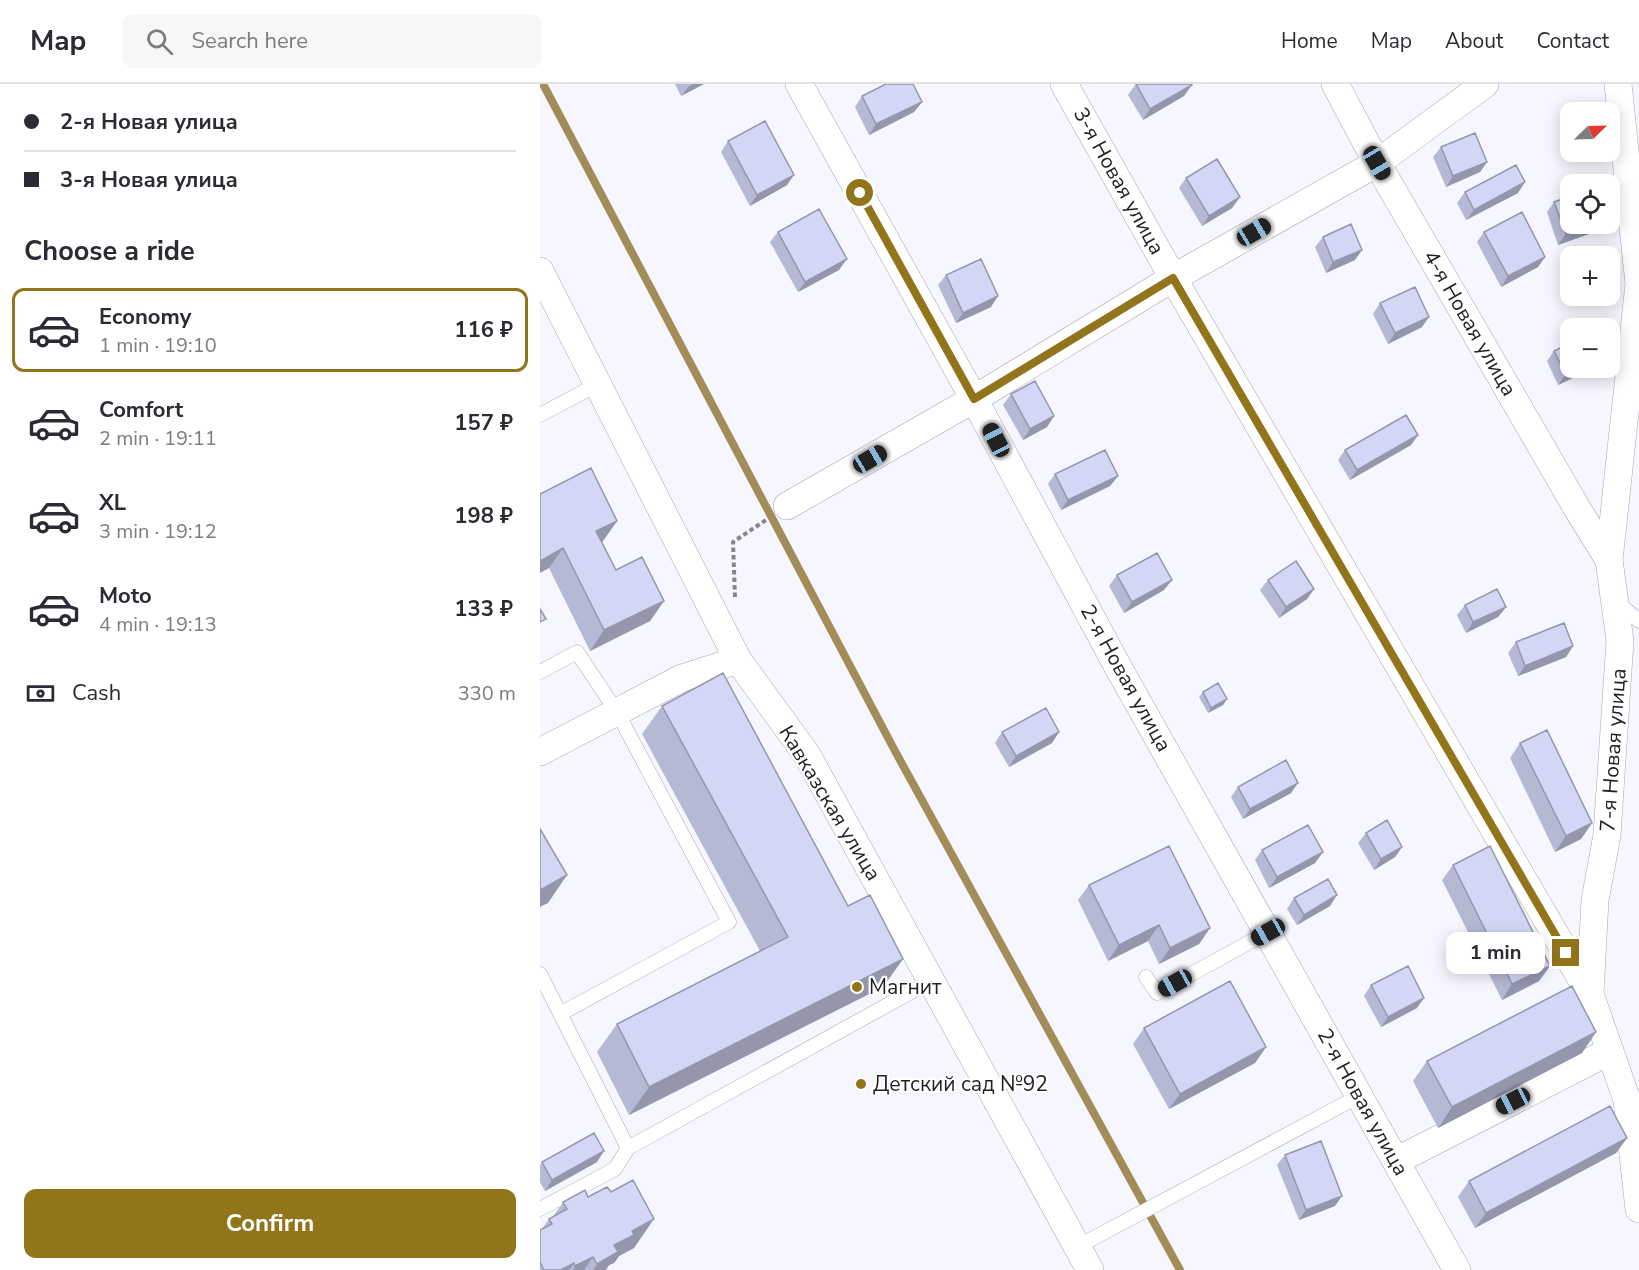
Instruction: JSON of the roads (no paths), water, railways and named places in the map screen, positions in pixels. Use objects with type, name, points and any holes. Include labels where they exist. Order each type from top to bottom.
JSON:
[{"type":"street","name":"2-я Новая улица","points":[[799,84],[974,399],[1118,667],[1457,1270]]},
{"type":"street","name":"3-я Новая улица","points":[[1064,84],[1173,278],[1590,994]]},
{"type":"street","name":"4-я Новая улица","points":[[1335,84],[1377,163],[1609,560]]},
{"type":"street","points":[[787,506],[974,399],[1173,278],[1377,163],[1485,84]]},
{"type":"street","name":"7-я Новая улица","points":[[1618,84],[1639,284],[1609,560],[1620,640],[1607,835],[1595,900],[1590,994],[1627,1100],[1639,1209]]},
{"type":"street","name":"Кавказская улица","points":[[540,271],[738,660],[807,755],[1090,1270]]},
{"type":"street","points":[[540,752],[682,678],[738,660]]},
{"type":"street","points":[[1396,1161],[1610,1051]]},
{"type":"lane","points":[[540,416],[598,384]]},
{"type":"lane","points":[[1614,600],[1639,621]]},
{"type":"lane","points":[[540,672],[577,652],[617,712],[729,922],[560,1014]]},
{"type":"lane","points":[[1146,977],[1157,993],[1268,932]]},
{"type":"lane","points":[[540,974],[628,1148]]},
{"type":"lane","points":[[540,1209],[615,1169],[628,1148],[932,981]]},
{"type":"lane","points":[[1077,1247],[1359,1096]]},
{"type":"waterway","points":[[543,84],[895,751],[1180,1270]]},
{"type":"place","name":"Магнит","points":[[857,987]]},
{"type":"place","name":"Детский сад №92","points":[[861,1084]]}]
